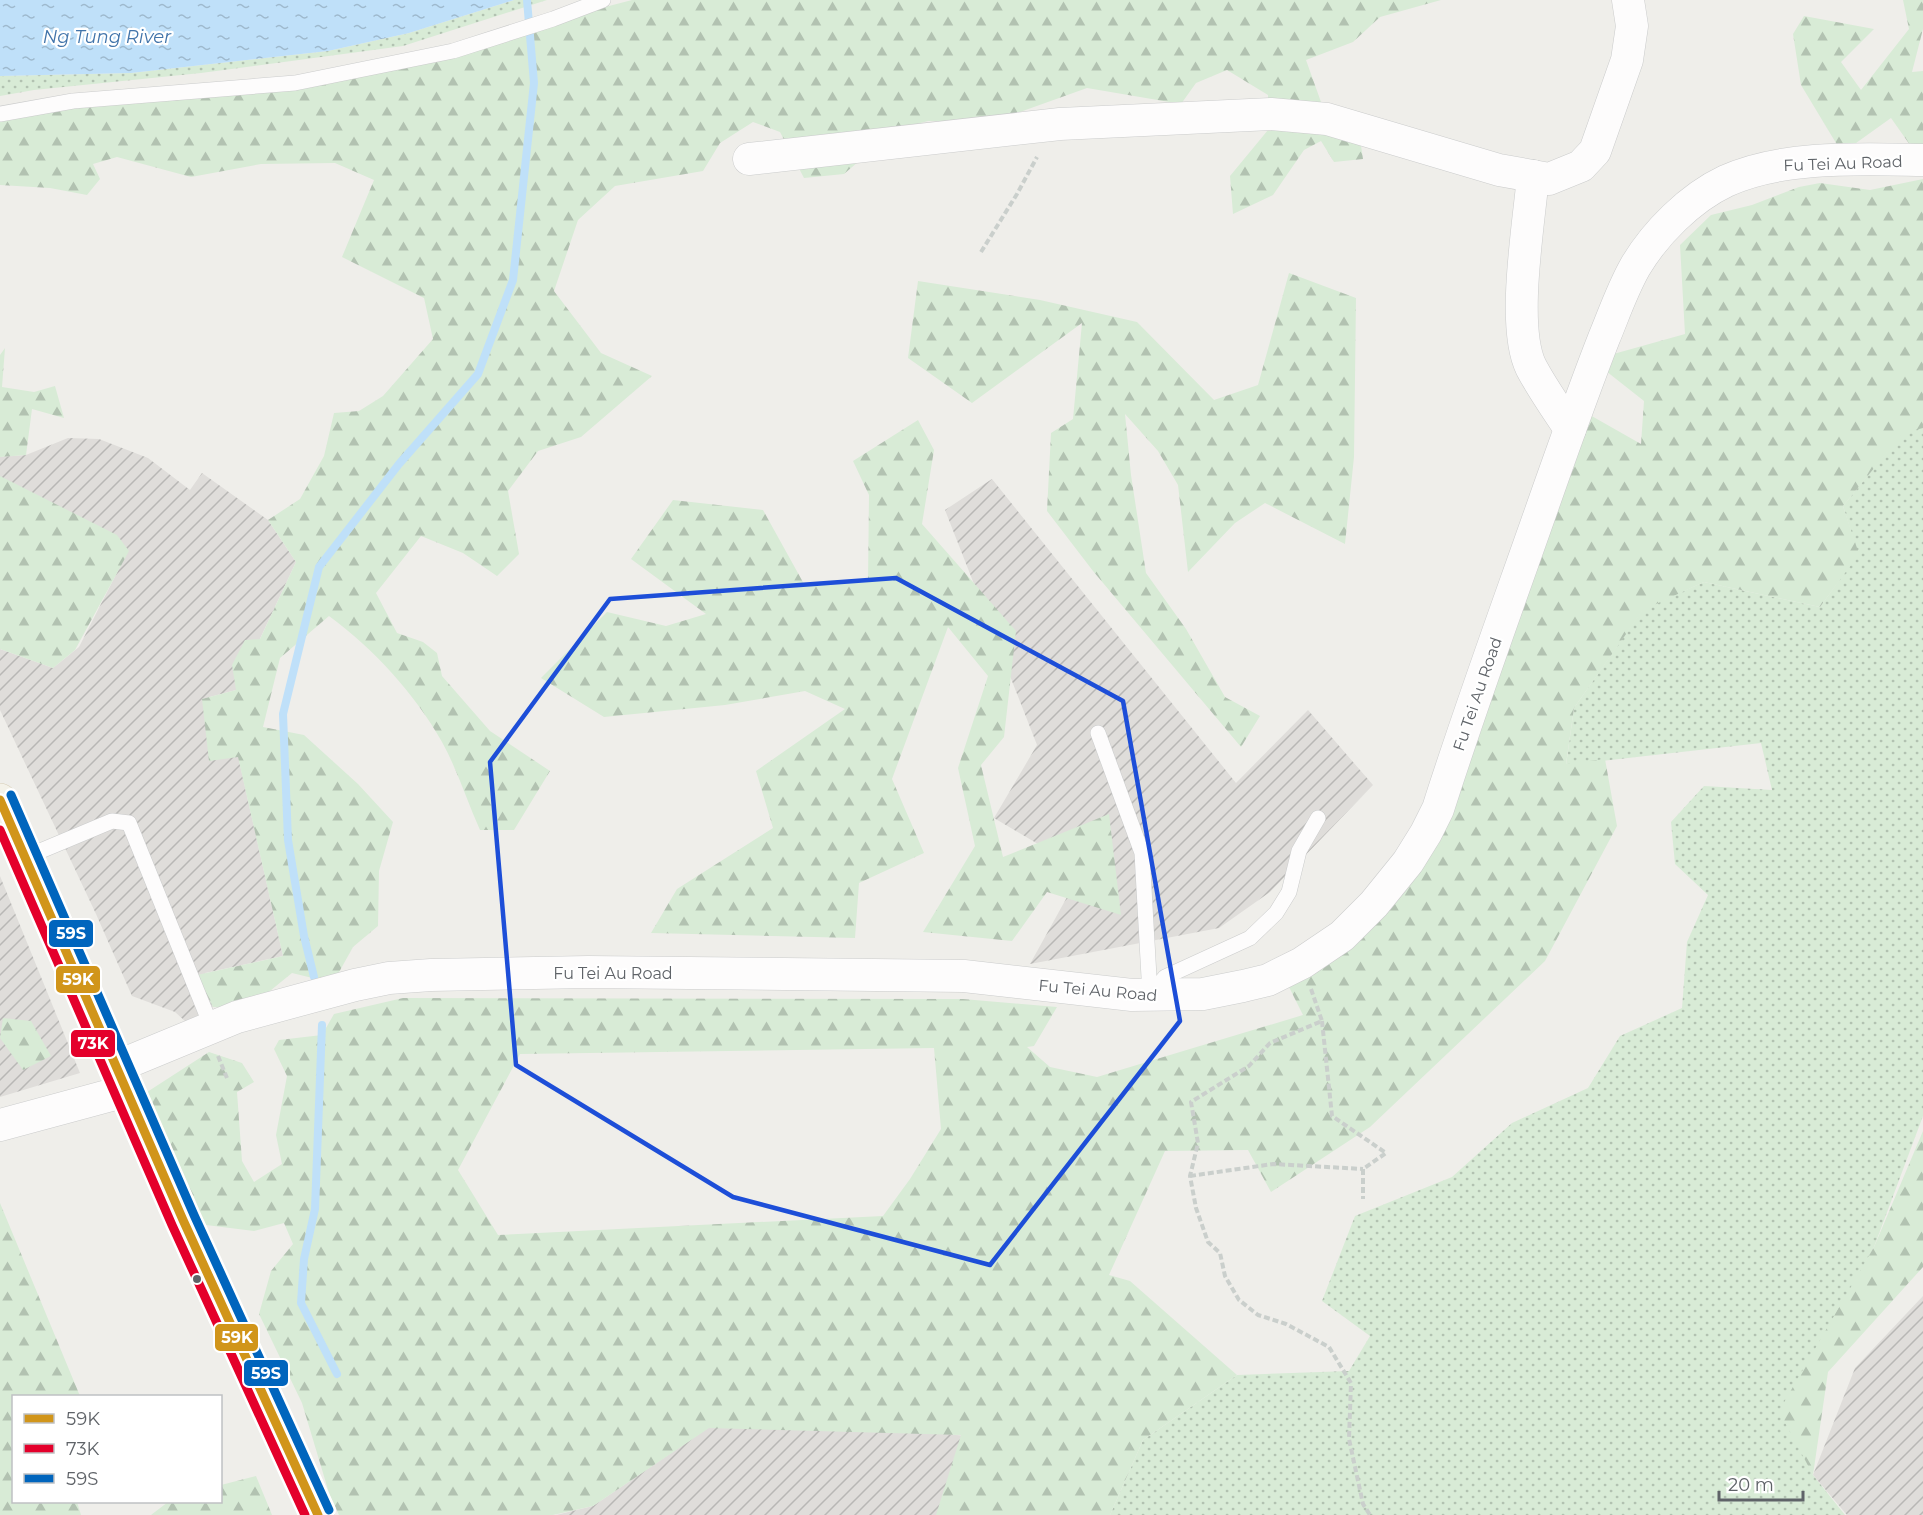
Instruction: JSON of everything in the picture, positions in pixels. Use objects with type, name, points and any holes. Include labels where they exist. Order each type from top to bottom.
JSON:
[{"type":"main road","points":[[0,800],[121,1079],[318,1515]]},
{"type":"street","points":[[749,159],[1060,124],[1271,114],[1327,118],[1499,170],[1549,179],[1581,166],[1595,151],[1627,60],[1632,26],[1628,0]]},
{"type":"street","name":"Fu Tei Au Road","points":[[0,1125],[121,1079],[212,1028],[237,1017],[389,978],[431,975],[600,972],[964,976],[1090,991],[1150,995],[1203,994],[1243,986],[1268,980],[1302,963],[1342,936],[1374,904],[1408,862],[1426,833],[1438,808],[1570,429],[1612,319],[1635,267],[1650,244],[1683,210],[1725,182],[1754,171],[1780,165],[1880,159],[1923,160]]},
{"type":"street","points":[[1533,176],[1522,299],[1522,336],[1530,365],[1570,429]]},
{"type":"lane","points":[[0,114],[73,101],[295,83],[453,51],[553,19],[603,0]]},
{"type":"lane","points":[[1098,733],[1142,853],[1150,995]]},
{"type":"lane","points":[[1150,995],[1165,977],[1251,938],[1276,913],[1289,892],[1299,851],[1318,818]]},
{"type":"lane","points":[[26,857],[112,821],[129,823],[212,1028]]},
{"type":"path","points":[[981,252],[1060,124]]},
{"type":"path","points":[[1190,1176],[1273,1164],[1363,1169],[1386,1154],[1332,1116],[1322,1021],[1302,963]]},
{"type":"path","points":[[1322,1021],[1270,1043],[1249,1066],[1191,1102],[1198,1143],[1190,1176],[1196,1208],[1208,1242],[1220,1253],[1225,1276],[1239,1300],[1258,1315],[1286,1324],[1329,1347],[1351,1383],[1349,1439],[1363,1504],[1370,1515]]},
{"type":"path","points":[[1363,1169],[1363,1199]]},
{"type":"highlighted area","points":[[896,578],[1123,701],[1180,1021],[990,1265],[733,1197],[516,1065],[490,762],[610,599]]},
{"type":"shaded area","points":[[68,438],[99,439],[148,458],[190,490],[202,473],[268,520],[296,562],[236,690],[202,699],[238,756],[283,956],[205,973],[213,1007],[186,1022],[175,1012],[132,996],[0,710],[0,649],[53,668],[79,647],[128,551],[0,477],[0,457],[26,455]]},
{"type":"shaded area","points":[[992,479],[1236,783],[1308,710],[1373,785],[1270,892],[1219,928],[1030,964],[1082,870],[994,818],[1037,745],[945,510]]},
{"type":"shaded area","points":[[0,876],[80,1073],[0,1097]]},
{"type":"shaded area","points":[[1923,1296],[1923,1515],[1847,1515],[1813,1475],[1855,1368]]},
{"type":"shaded area","points":[[708,1428],[888,1429],[1036,1442],[1056,1515],[556,1515],[593,1506]]},
{"type":"green space","points":[[514,0],[547,0],[403,46],[201,73],[34,90],[0,96],[0,76],[131,73],[328,51],[409,33]]},
{"type":"green space","points":[[632,0],[1441,0],[1380,17],[1353,42],[1306,60],[1321,102],[1360,139],[1363,159],[1334,162],[1321,141],[1304,150],[1273,195],[1233,214],[1230,176],[1268,130],[1268,95],[1227,70],[1196,83],[1181,104],[1087,88],[1020,112],[980,122],[928,121],[895,130],[844,174],[804,178],[780,132],[753,122],[720,143],[703,171],[615,186],[578,220],[554,291],[601,353],[652,376],[581,437],[538,451],[508,491],[519,554],[497,576],[463,553],[421,536],[376,593],[397,633],[423,642],[437,653],[442,676],[490,731],[550,771],[514,830],[480,830],[447,752],[431,724],[406,689],[377,657],[329,616],[280,658],[263,727],[304,735],[358,784],[393,822],[379,871],[378,926],[353,947],[333,983],[292,973],[249,1008],[213,1007],[197,975],[283,956],[238,757],[209,761],[202,699],[236,690],[232,665],[245,640],[260,639],[296,562],[268,520],[300,499],[324,456],[334,413],[359,411],[383,396],[433,339],[424,298],[342,257],[374,180],[335,163],[261,164],[191,177],[117,157],[93,164],[100,179],[87,195],[50,188],[0,185],[0,114],[362,70]]},
{"type":"green space","points":[[1903,0],[1923,0],[1923,29],[1912,72],[1923,71],[1923,145],[1915,152],[1891,118],[1842,153],[1801,85],[1793,34],[1804,16],[1874,29],[1841,62],[1861,90],[1909,29]]},
{"type":"green space","points":[[1923,179],[1923,428],[1903,433],[1843,506],[1859,554],[1820,607],[1704,582],[1643,610],[1574,708],[1566,764],[1605,759],[1617,826],[1545,961],[1370,1127],[1271,1192],[1248,1150],[1165,1151],[1109,1275],[1130,1281],[1237,1375],[1143,1440],[1110,1515],[936,1515],[961,1435],[709,1428],[593,1506],[553,1515],[339,1515],[329,1493],[302,1403],[259,1314],[271,1271],[293,1244],[284,1223],[254,1231],[206,1225],[171,1164],[144,1094],[209,1052],[242,1063],[254,1082],[237,1092],[242,1161],[254,1182],[282,1164],[276,1135],[287,1076],[274,1049],[279,1040],[322,1035],[334,1014],[403,998],[963,999],[1057,1007],[1034,1046],[1027,1047],[1050,1067],[1097,1077],[1303,1015],[1282,973],[1436,840],[1567,402],[1641,444],[1644,401],[1592,360],[1685,334],[1680,245],[1711,215],[1752,205],[1799,187],[1820,183],[1870,190]],"holes":[[[934,1048],[941,1129],[910,1179],[883,1216],[498,1235],[458,1170],[520,1054]]]},
{"type":"green space","points":[[1289,273],[1356,298],[1354,457],[1345,544],[1265,503],[1235,523],[1188,572],[1178,485],[1158,451],[1125,414],[1131,475],[1146,573],[1186,629],[1225,697],[1260,716],[1241,747],[1093,571],[1047,511],[1051,433],[1073,419],[1082,323],[972,403],[908,358],[918,281],[1040,300],[1137,322],[1214,400],[1258,385]]},
{"type":"green space","points":[[5,348],[2,387],[34,392],[55,386],[64,418],[32,409],[26,455],[0,457],[0,355]]},
{"type":"green space","points":[[1923,383],[1923,1116],[1874,1247],[1785,1414],[1813,1475],[1845,1515],[1110,1515],[1143,1440],[1237,1375],[1349,1371],[1370,1336],[1322,1301],[1355,1216],[1452,1177],[1512,1123],[1588,1088],[1620,1036],[1682,1008],[1687,942],[1708,895],[1675,864],[1671,822],[1704,786],[1772,790],[1761,743],[1566,765],[1574,708],[1643,609],[1704,582],[1820,607],[1858,554],[1843,506],[1902,433]]},
{"type":"green space","points":[[918,420],[934,450],[922,524],[1016,631],[1004,737],[981,765],[1003,857],[1109,814],[1121,915],[1047,892],[1012,941],[923,932],[975,846],[958,768],[988,676],[948,627],[892,779],[924,853],[859,883],[855,938],[651,933],[677,889],[773,828],[756,771],[845,709],[805,691],[725,705],[604,717],[541,678],[607,612],[666,626],[706,614],[631,559],[673,500],[763,510],[804,584],[868,582],[869,495],[853,461]]},
{"type":"green space","points":[[0,476],[117,535],[129,551],[75,650],[53,668],[0,649]]},
{"type":"green space","points":[[3,1018],[31,1021],[51,1056],[23,1070],[0,1038]]},
{"type":"green space","points":[[1923,1131],[1923,1267],[1828,1372],[1813,1475],[1779,1411],[1874,1247]]},
{"type":"green space","points":[[0,1203],[80,1395],[12,1395],[12,1503],[77,1503],[81,1515],[0,1515]]},
{"type":"green space","points":[[256,1476],[272,1515],[151,1515],[167,1503],[222,1503],[222,1485]]},
{"type":"water","name":"Ng Tung River","points":[[0,0],[514,0],[409,33],[328,51],[131,73],[0,76]]},
{"type":"waterway","points":[[314,977],[304,936],[288,840],[283,714],[319,567],[399,464],[478,374],[513,280],[534,83],[527,0]]},
{"type":"waterway","points":[[322,1025],[315,1209],[304,1259],[301,1303],[337,1374]]},
{"type":"transit line","name":"59S","points":[[11,795],[194,1215],[329,1510]]},
{"type":"transit line","name":"59K","points":[[0,800],[183,1220],[318,1515]]},
{"type":"transit line","name":"73K","points":[[0,830],[172,1225],[305,1515]]}]
